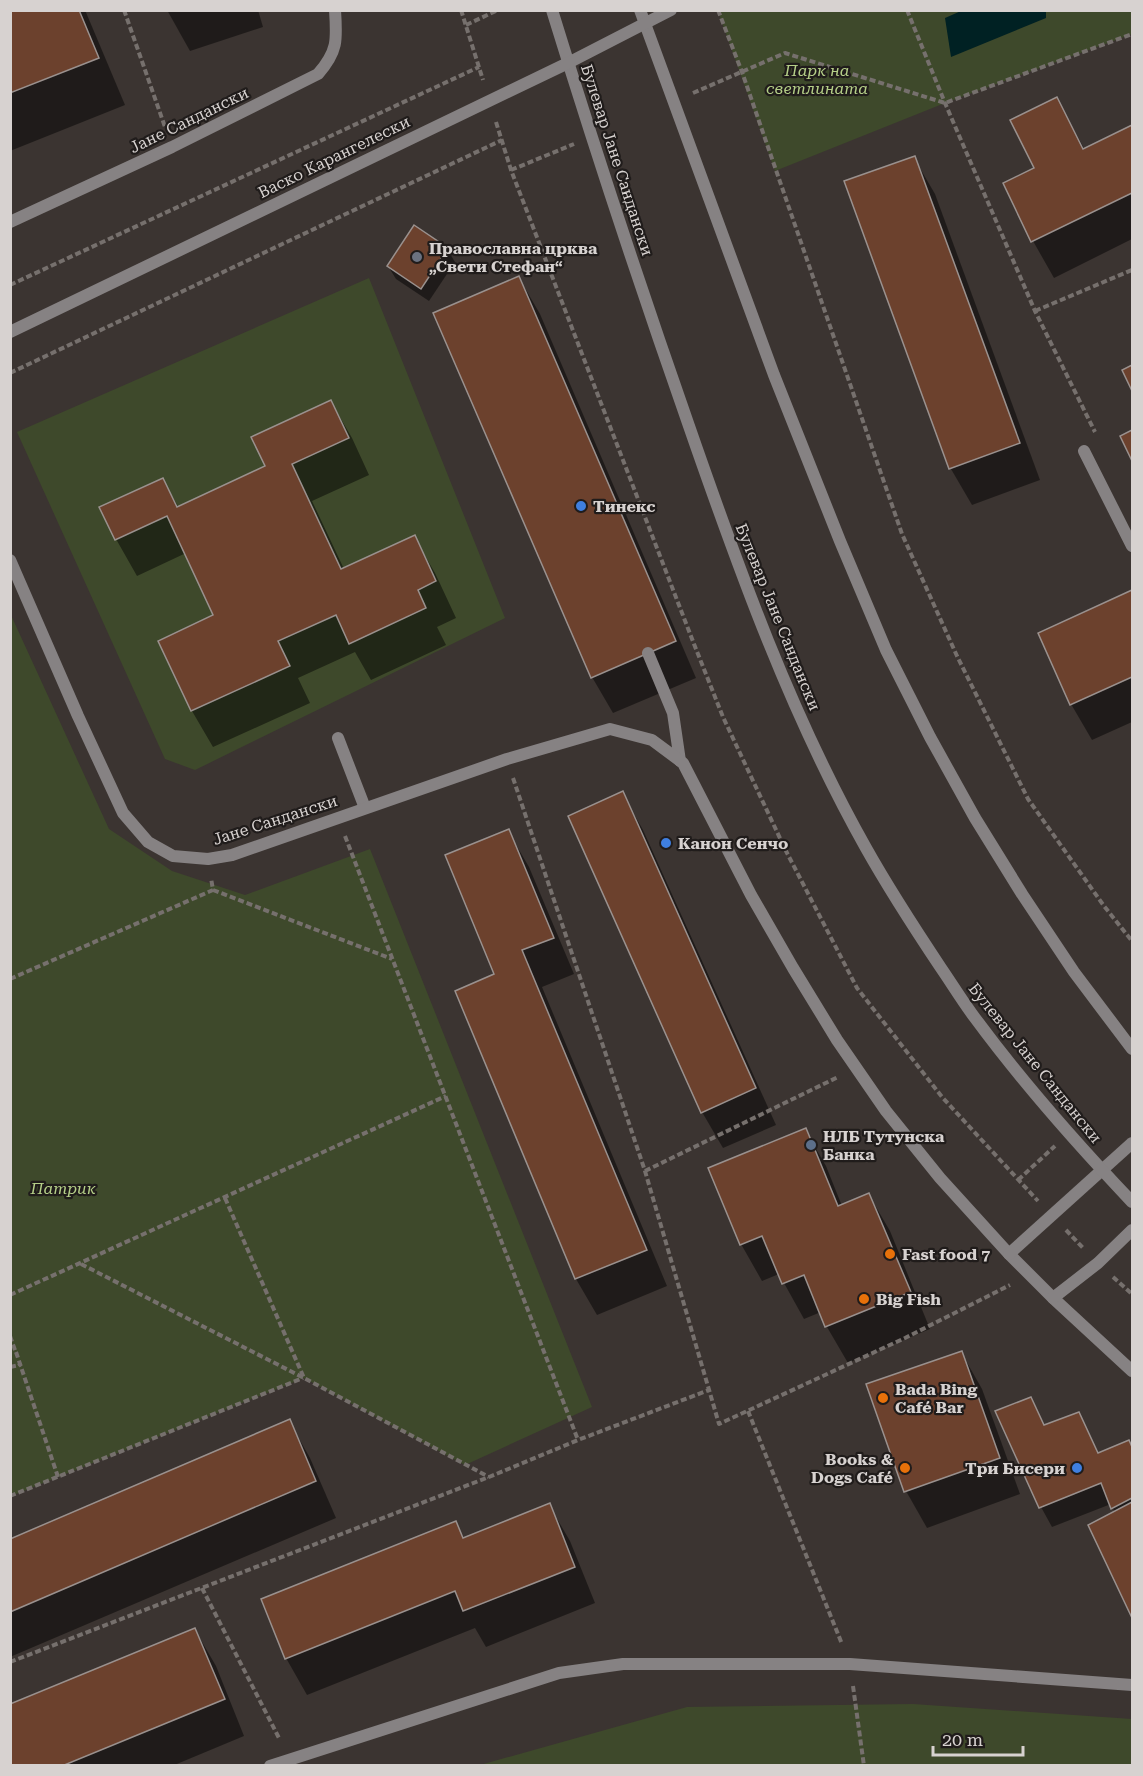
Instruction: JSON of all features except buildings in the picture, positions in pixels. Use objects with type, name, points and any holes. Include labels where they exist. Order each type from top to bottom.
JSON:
[{"type":"street","name":"Јане Сандански","points":[[10,222],[172,147],[318,74],[329,62],[336,46],[335,10]]},
{"type":"street","name":"Булевар Јане Сандански","points":[[552,10],[672,378],[729,541],[782,675],[823,767],[872,858],[912,924],[974,1017],[1069,1134],[1132,1202]]},
{"type":"street","points":[[640,10],[774,375],[886,650],[930,737],[975,818],[1074,972],[1132,1049]]},
{"type":"street","name":"Васко Карангелески","points":[[10,332],[568,63],[670,10]]},
{"type":"street","points":[[1084,451],[1132,546]]},
{"type":"street","name":"Јане Сандански","points":[[10,560],[123,813],[148,842],[173,856],[208,859],[232,855],[507,759],[610,729],[652,740],[681,761]]},
{"type":"street","points":[[648,653],[673,713],[681,761],[750,895],[815,1004],[857,1068],[886,1111],[940,1178],[1029,1275],[1132,1371]]},
{"type":"street","points":[[338,738],[365,808]]},
{"type":"street","name":"Булевар Јане Сандански","points":[[1009,1254],[1132,1143]]},
{"type":"street","points":[[1053,1298],[1098,1263],[1132,1230]]},
{"type":"street","points":[[270,1766],[559,1673],[594,1666],[850,1664],[1132,1685]]},
{"type":"path","points":[[124,10],[172,147]]},
{"type":"path","points":[[461,10],[490,101]]},
{"type":"path","points":[[466,25],[498,10]]},
{"type":"path","points":[[718,10],[742,72],[902,534],[957,656],[1028,799],[1104,906],[1132,941]]},
{"type":"path","points":[[907,10],[1035,311],[1096,435]]},
{"type":"path","points":[[673,101],[784,53],[945,103],[1132,34]]},
{"type":"path","points":[[10,285],[479,67]]},
{"type":"path","points":[[511,170],[592,137]]},
{"type":"path","points":[[10,373],[502,140],[511,170],[723,717],[786,851],[857,988],[942,1097],[1098,1263]]},
{"type":"path","points":[[1035,311],[1132,270]]},
{"type":"path","points":[[507,759],[645,1171],[719,1424],[905,1338],[1029,1275]]},
{"type":"path","points":[[338,818],[579,1440]]},
{"type":"path","points":[[208,859],[213,890]]},
{"type":"path","points":[[10,979],[213,890],[393,960]]},
{"type":"path","points":[[645,1171],[857,1068]]},
{"type":"path","points":[[10,1295],[446,1096]]},
{"type":"path","points":[[1018,1180],[1069,1134]]},
{"type":"path","points":[[225,1198],[304,1378]]},
{"type":"path","points":[[80,1264],[304,1378],[489,1477]]},
{"type":"path","points":[[10,1336],[58,1477]]},
{"type":"path","points":[[10,1367],[20,1365],[16,1352]]},
{"type":"path","points":[[10,1496],[304,1378]]},
{"type":"path","points":[[10,1662],[709,1390]]},
{"type":"path","points":[[748,1411],[850,1664],[864,1766]]},
{"type":"path","points":[[202,1588],[283,1747]]},
{"type":"green space","name":"Парк на светлината","points":[[718,11],[1132,11],[1132,34],[945,103],[775,171]]},
{"type":"green space","points":[[369,278],[505,618],[195,770],[165,759],[17,432]]},
{"type":"green space","name":"Патрик","points":[[10,613],[109,829],[172,871],[245,895],[370,849],[592,1407],[465,1465],[304,1378],[11,1496]]},
{"type":"green space","points":[[913,1704],[1132,1719],[1132,1765],[480,1765],[687,1707]]},
{"type":"water","points":[[961,11],[1046,11],[1046,18],[951,57],[945,18]]},
{"type":"place","name":"Православна црква „Свети Стефан“","points":[[417,257]]},
{"type":"place","name":"Тинекс","points":[[581,506]]},
{"type":"place","name":"Канон Сенчо","points":[[666,843]]},
{"type":"place","name":"НЛБ Тутунска Банка","points":[[811,1145]]},
{"type":"place","name":"Fast food 7","points":[[890,1254]]},
{"type":"place","name":"Big Fish","points":[[864,1299]]},
{"type":"place","name":"Bada Bing Café Bar","points":[[883,1398]]},
{"type":"place","name":"Books & Dogs Café","points":[[905,1468]]},
{"type":"place","name":"Три Бисери","points":[[1077,1468]]}]
